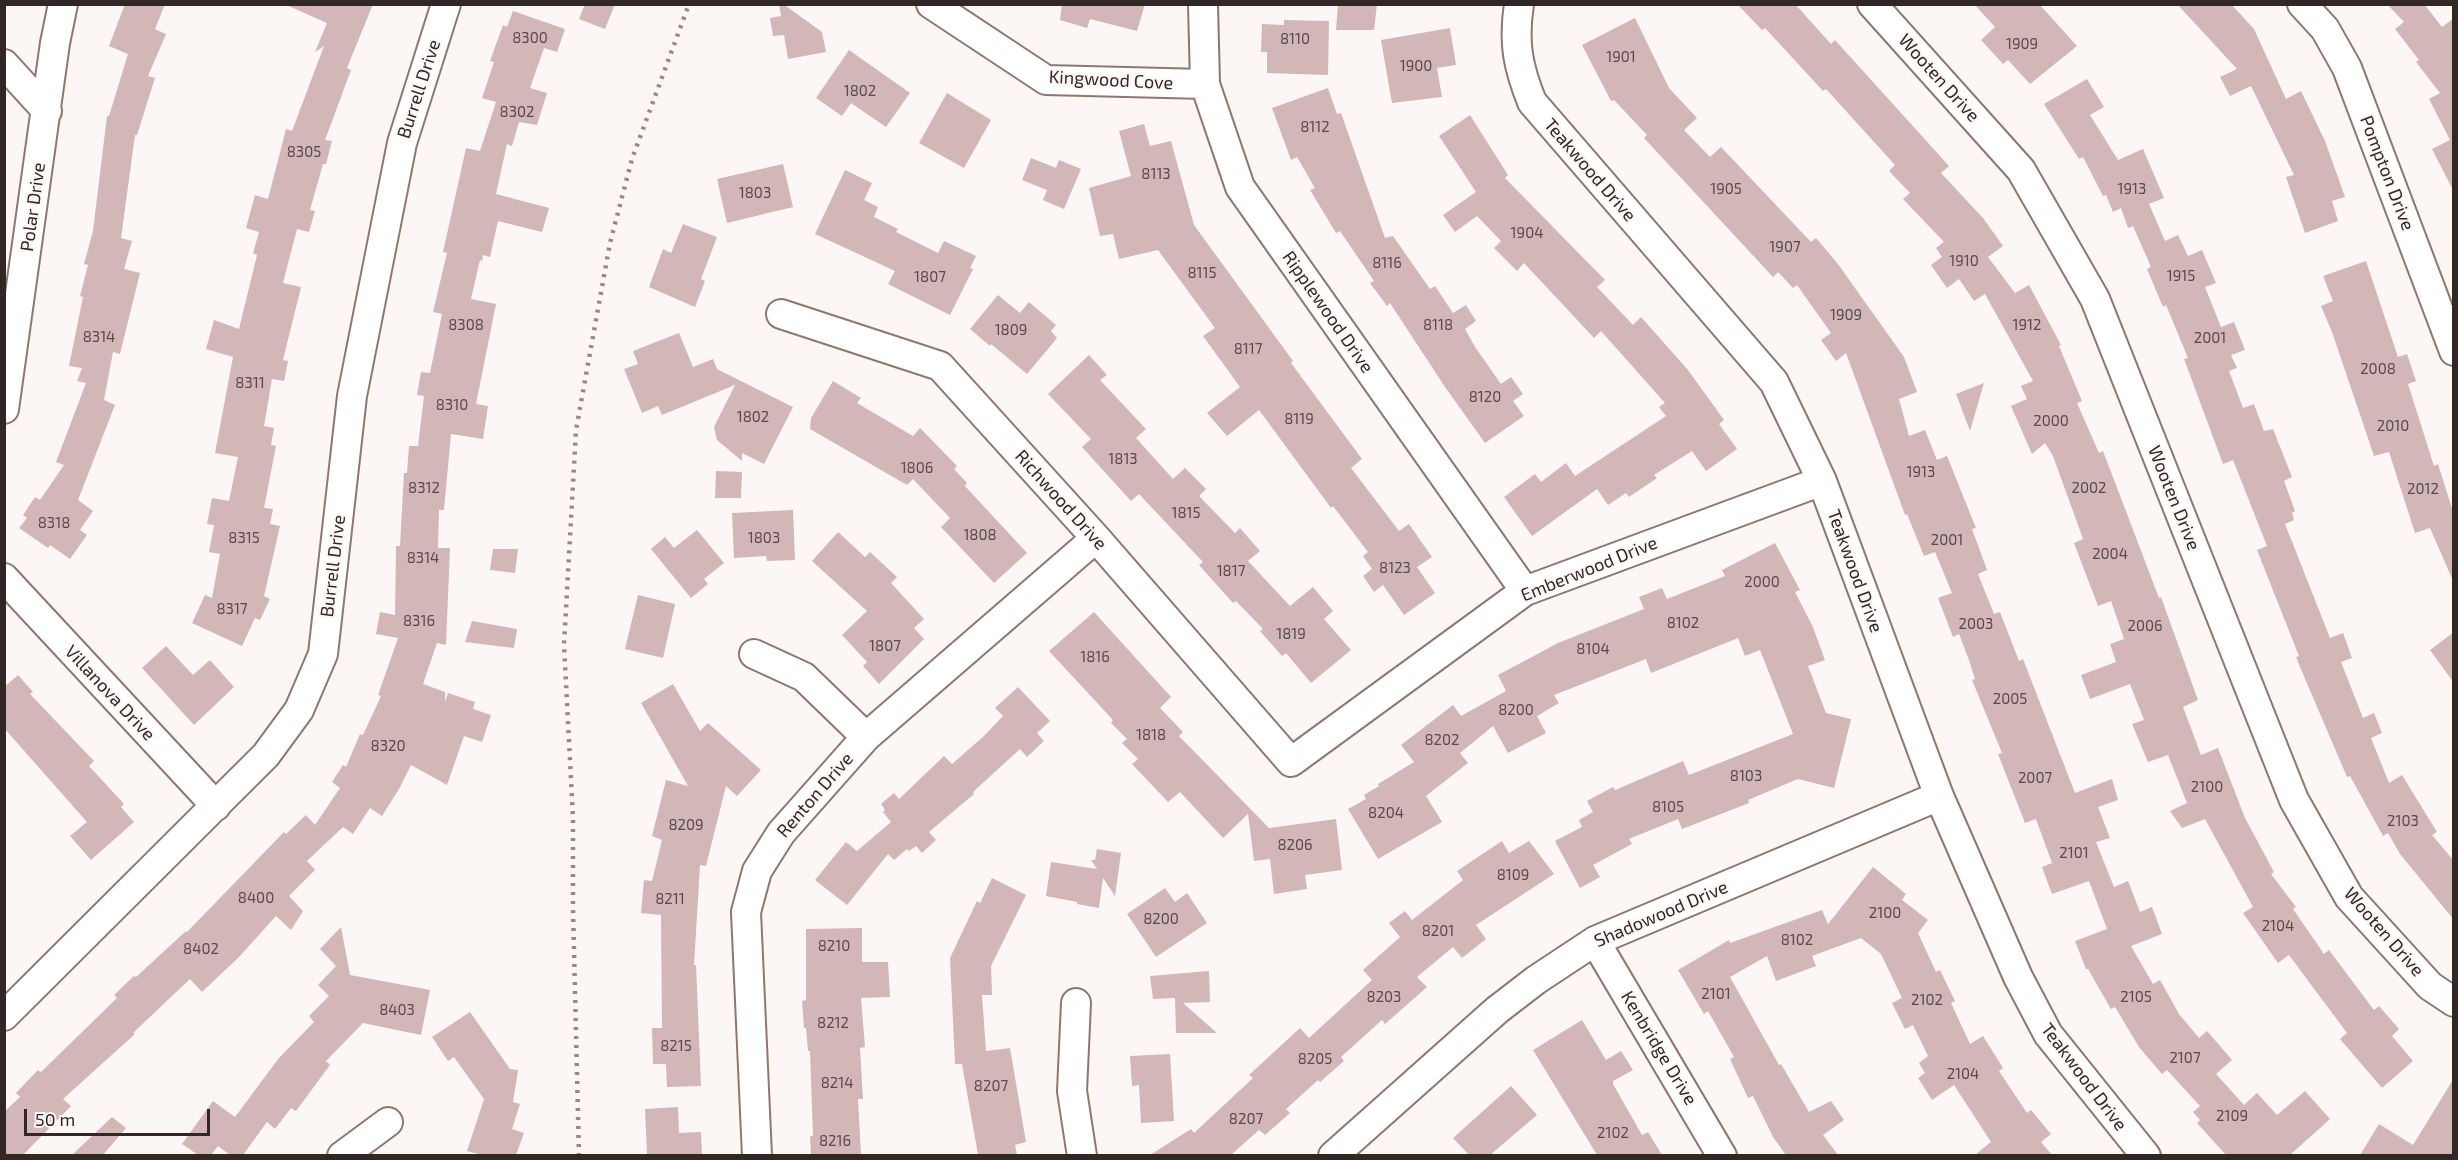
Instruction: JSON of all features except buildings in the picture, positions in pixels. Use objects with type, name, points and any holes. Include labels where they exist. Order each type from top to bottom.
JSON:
[{"type":"street","name":"Polar Drive","points":[[4,409],[55,43],[63,4]]},
{"type":"street","name":"Burrell Drive","points":[[4,1016],[266,755],[299,710],[323,654],[352,396],[402,143],[446,4]]},
{"type":"street","name":"Kingwood Cove","points":[[931,4],[1046,80],[1205,84]]},
{"type":"street","name":"Ripplewood Drive","points":[[1203,4],[1205,84],[1240,187],[1525,591]]},
{"type":"street","name":"Wooten Drive","points":[[1872,4],[2021,170],[2095,299],[2294,800],[2349,897],[2430,986],[2454,1002]]},
{"type":"street","name":"Pompton Drive","points":[[2302,4],[2325,29],[2347,68],[2454,351]]},
{"type":"street","name":"Teakwood Drive","points":[[1518,14],[1519,68],[1532,102],[1774,382],[1822,481],[1939,796],[2018,977],[2048,1035],[2146,1155]]},
{"type":"street","points":[[4,64],[47,111]]},
{"type":"street","name":"Richwood Drive","points":[[781,314],[940,366],[1096,538],[1291,762]]},
{"type":"street","name":"Emberwood Drive","points":[[1291,762],[1525,591],[1822,481]]},
{"type":"street","name":"Renton Drive","points":[[757,1155],[746,912],[757,871],[781,833],[866,737],[1096,538]]},
{"type":"street","name":"Villanova Drive","points":[[4,579],[216,806]]},
{"type":"street","points":[[753,654],[804,677],[866,737]]},
{"type":"street","name":"Shadowood Drive","points":[[1333,1155],[1497,1010],[1536,980],[1595,941],[1939,796]]},
{"type":"street","name":"Kenbridge Drive","points":[[1595,941],[1722,1155]]},
{"type":"street","points":[[1076,1003],[1072,1091],[1082,1155]]},
{"type":"street","points":[[342,1155],[388,1122]]},
{"type":"railway","points":[[579,1156],[573,818],[564,645],[576,430],[610,243],[632,159],[689,4]]}]
